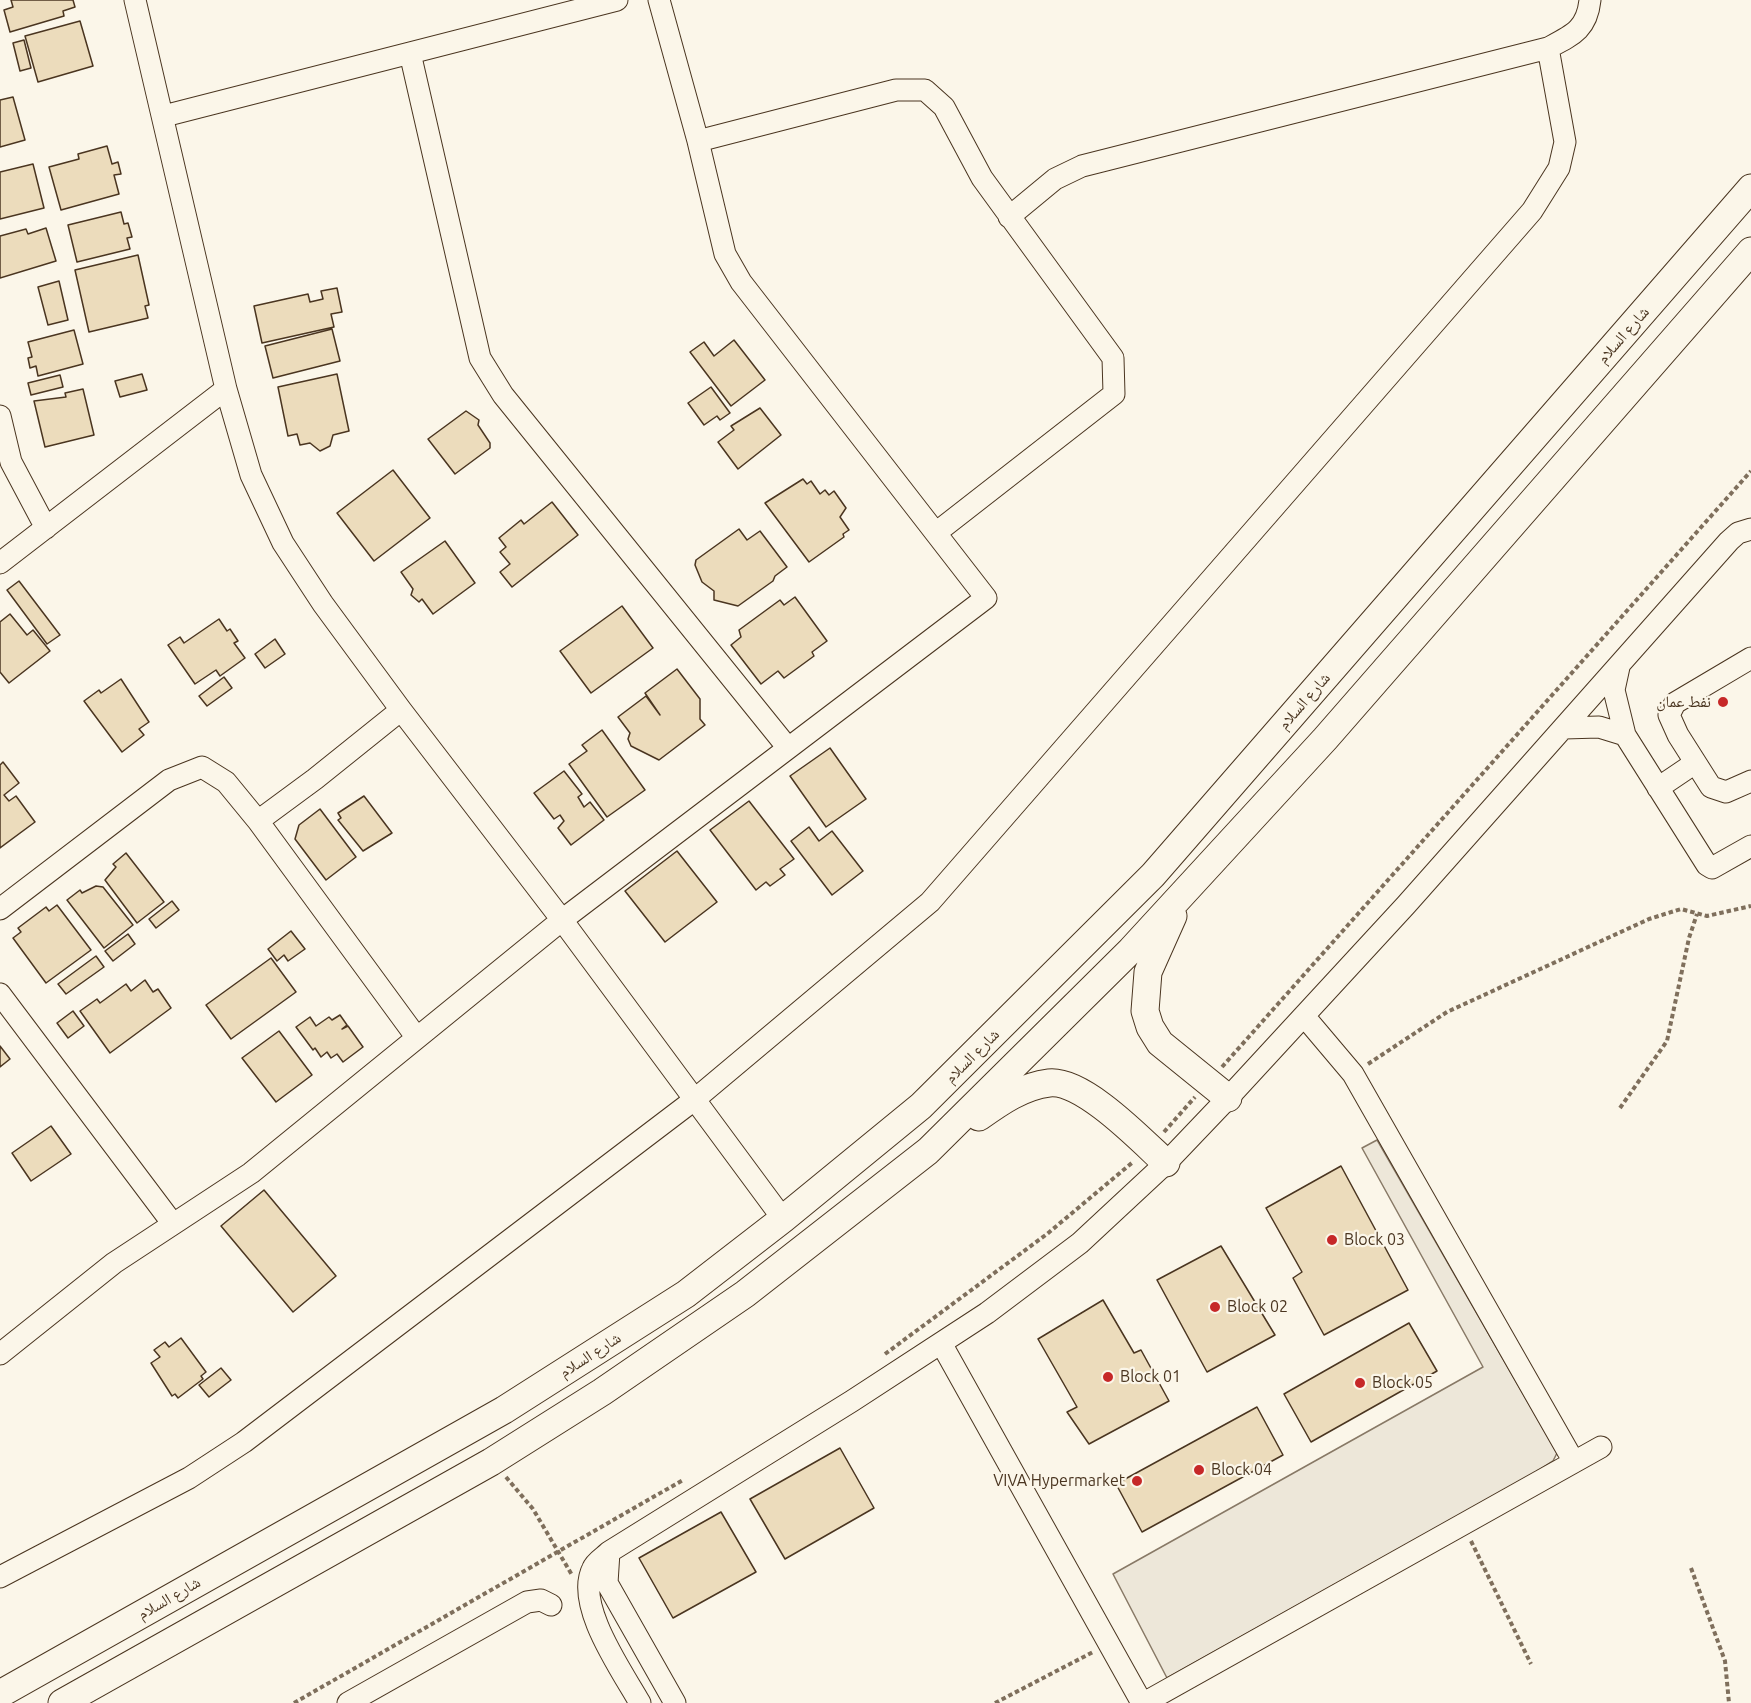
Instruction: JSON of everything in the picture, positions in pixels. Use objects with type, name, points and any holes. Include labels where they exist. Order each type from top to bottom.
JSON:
[{"type":"main road","name":"شارع السلام","points":[[0,1694],[504,1410],[686,1294],[783,1219],[921,1106],[1153,874],[1751,188]]},
{"type":"main road","points":[[928,1151],[1131,950],[1325,739],[1751,251]]},
{"type":"main road","points":[[1183,893],[1148,972],[1144,1011],[1160,1043],[1218,1090]]},
{"type":"main road","points":[[62,1703],[490,1462],[602,1392],[745,1294],[928,1151],[1023,1089],[1052,1082],[1079,1090],[1115,1116],[1157,1156]]},
{"type":"street","points":[[135,0],[164,116],[226,389],[251,475],[283,543],[318,596],[401,710],[562,920],[783,1219]]},
{"type":"street","points":[[164,116],[617,0]]},
{"type":"street","points":[[0,1353],[114,1263],[251,1173],[562,920],[986,598],[741,282],[725,254],[699,141],[659,0]]},
{"type":"street","points":[[1009,218],[1055,179],[1082,166],[1548,48],[1576,34],[1589,15],[1590,0]]},
{"type":"street","points":[[0,1577],[189,1478],[244,1442],[694,1100],[930,902],[1532,211],[1560,168],[1565,142],[1548,48]]},
{"type":"street","points":[[410,53],[480,358],[503,395],[788,748]]},
{"type":"street","points":[[699,141],[896,90],[925,90],[944,107],[982,178],[1113,358],[1114,394],[937,532]]},
{"type":"street","points":[[0,563],[226,389]]},
{"type":"street","points":[[0,416],[11,462],[46,528]]},
{"type":"street","points":[[640,1703],[611,1651],[590,1606],[587,1587],[593,1567],[609,1552],[987,1313],[1080,1243],[1218,1090],[1304,1016],[1729,542],[1738,533],[1751,528]]},
{"type":"street","points":[[1751,658],[1675,703],[1670,715],[1695,763],[1711,787],[1726,792],[1751,781]]},
{"type":"street","points":[[1619,667],[1614,690],[1625,735],[1707,865],[1712,868],[1719,866],[1751,846]]},
{"type":"street","points":[[258,821],[401,710]]},
{"type":"street","points":[[1564,728],[1599,727],[1625,735]]},
{"type":"street","points":[[1658,788],[1695,763]]},
{"type":"street","points":[[0,909],[169,780],[202,767],[226,782],[258,821],[417,1038]]},
{"type":"street","points":[[0,993],[173,1224]]},
{"type":"street","points":[[1304,1016],[1353,1074],[1574,1462]]},
{"type":"street","points":[[941,1343],[1143,1703],[1601,1447]]},
{"type":"street","points":[[609,1552],[607,1583],[675,1703]]},
{"type":"street","points":[[348,1703],[527,1602],[541,1600],[551,1605]]},
{"type":"path","points":[[876,1361],[1047,1234],[1098,1193],[1157,1156],[1218,1090],[1751,471]]},
{"type":"path","points":[[1353,1074],[1447,1012],[1649,919],[1680,909],[1707,916],[1751,906]]},
{"type":"path","points":[[1620,1108],[1667,1041],[1689,938],[1697,914]]},
{"type":"path","points":[[490,1462],[527,1501],[590,1606]]},
{"type":"path","points":[[294,1703],[688,1478]]},
{"type":"path","points":[[1463,1524],[1531,1664]]},
{"type":"path","points":[[1691,1568],[1725,1661],[1729,1703]]},
{"type":"path","points":[[995,1703],[1109,1644]]},
{"type":"shaded area","points":[[1377,1140],[1557,1453],[1553,1461],[1533,1474],[1167,1678],[1113,1574],[1483,1367],[1362,1148]]},
{"type":"building","points":[[11,0],[73,0],[75,7],[63,11],[64,16],[10,32],[4,10],[13,7]]},
{"type":"building","points":[[80,21],[93,66],[38,82],[25,36]]},
{"type":"building","points":[[24,40],[31,68],[20,71],[13,43]]},
{"type":"building","points":[[13,97],[25,140],[0,147],[0,100]]},
{"type":"building","points":[[107,146],[112,164],[118,162],[121,174],[114,175],[119,194],[61,210],[49,167],[79,159],[78,154]]},
{"type":"building","points":[[33,164],[44,208],[0,219],[0,172]]},
{"type":"building","points":[[121,212],[124,224],[128,223],[132,237],[127,238],[130,249],[77,262],[68,225]]},
{"type":"building","points":[[46,228],[56,261],[0,278],[0,236],[26,229],[28,234]]},
{"type":"building","points":[[138,255],[149,305],[145,306],[148,318],[89,332],[75,270]]},
{"type":"building","points":[[59,281],[68,320],[48,325],[38,287]]},
{"type":"building","points":[[337,288],[342,312],[331,314],[334,327],[262,343],[254,306],[308,294],[310,302],[323,299],[321,291]]},
{"type":"building","points":[[332,329],[340,361],[273,378],[265,346]]},
{"type":"building","points":[[74,330],[83,364],[38,376],[36,366],[30,368],[28,358],[32,357],[28,342]]},
{"type":"building","points":[[734,340],[765,380],[731,406],[690,352],[704,342],[714,356]]},
{"type":"building","points":[[142,374],[147,390],[120,397],[115,381]]},
{"type":"building","points":[[337,374],[349,431],[333,435],[330,446],[320,451],[310,443],[300,445],[297,434],[288,436],[278,387]]},
{"type":"building","points":[[60,375],[63,387],[31,395],[28,383]]},
{"type":"building","points":[[711,387],[730,413],[720,420],[717,416],[704,425],[688,403]]},
{"type":"building","points":[[83,389],[94,435],[45,447],[34,401],[66,397],[65,393]]},
{"type":"building","points":[[760,408],[781,435],[738,469],[718,442],[734,430],[731,426]]},
{"type":"building","points":[[466,411],[479,420],[478,425],[490,443],[490,448],[455,474],[428,439]]},
{"type":"building","points":[[393,470],[430,518],[374,561],[337,513]]},
{"type":"building","points":[[803,479],[807,484],[811,481],[820,494],[825,490],[829,495],[834,491],[846,508],[840,517],[849,530],[843,534],[844,537],[809,562],[765,503]]},
{"type":"building","points":[[552,502],[578,535],[512,587],[500,572],[510,564],[500,552],[506,547],[499,538],[521,520],[524,524]]},
{"type":"building","points":[[739,529],[747,540],[760,531],[787,567],[775,576],[773,581],[738,606],[714,600],[714,591],[702,582],[695,565],[696,560]]},
{"type":"building","points":[[445,541],[475,583],[433,614],[422,599],[419,602],[411,595],[413,589],[401,572]]},
{"type":"building","points":[[19,581],[60,635],[47,644],[7,590]]},
{"type":"building","points":[[795,597],[827,641],[812,652],[814,656],[784,678],[778,671],[761,684],[731,645],[741,637],[739,630],[780,600],[784,605]]},
{"type":"building","points":[[622,606],[653,648],[591,693],[560,651]]},
{"type":"building","points":[[10,614],[27,635],[33,630],[50,651],[9,683],[0,672],[0,622]]},
{"type":"building","points":[[219,619],[238,641],[234,643],[245,658],[220,676],[216,670],[195,684],[168,645],[180,637],[184,643]]},
{"type":"building","points":[[275,639],[285,654],[265,668],[255,654]]},
{"type":"building","points":[[677,669],[700,699],[700,719],[705,725],[659,760],[631,746],[628,739],[630,733],[618,717],[646,696],[660,715],[645,693]]},
{"type":"building","points":[[224,677],[232,688],[207,706],[199,696]]},
{"type":"building","points":[[121,679],[149,722],[139,729],[144,735],[122,752],[84,701],[99,690],[101,693]]},
{"type":"building","points":[[602,730],[645,790],[607,817],[569,764],[587,751],[582,745]]},
{"type":"building","points":[[830,748],[866,799],[826,827],[790,776]]},
{"type":"building","points":[[3,762],[19,783],[4,795],[9,801],[16,796],[35,822],[0,848],[0,765]]},
{"type":"building","points":[[564,771],[582,794],[578,797],[584,807],[590,802],[604,820],[571,845],[558,828],[564,821],[560,815],[554,819],[534,793]]},
{"type":"building","points":[[364,796],[392,833],[363,851],[338,820],[341,818],[338,813]]},
{"type":"building","points":[[749,801],[794,859],[780,869],[785,875],[770,886],[766,882],[756,890],[710,830]]},
{"type":"building","points":[[320,809],[356,857],[326,880],[295,839],[299,825]]},
{"type":"building","points":[[809,827],[819,841],[832,831],[863,871],[832,895],[791,841]]},
{"type":"building","points":[[677,851],[717,902],[665,942],[625,891]]},
{"type":"building","points":[[126,853],[164,902],[137,923],[105,880],[116,867],[113,864]]},
{"type":"building","points":[[96,886],[103,887],[133,925],[104,948],[67,900],[80,890],[82,893]]},
{"type":"building","points":[[172,901],[179,910],[156,928],[149,919]]},
{"type":"building","points":[[57,905],[91,950],[46,983],[13,938],[21,932],[18,928],[46,907],[49,911]]},
{"type":"building","points":[[291,931],[305,949],[288,961],[284,955],[277,961],[268,949]]},
{"type":"building","points":[[128,934],[135,944],[113,961],[105,951]]},
{"type":"building","points":[[96,956],[104,967],[66,994],[58,984]]},
{"type":"building","points":[[271,958],[296,992],[231,1039],[206,1005]]},
{"type":"building","points":[[145,980],[153,992],[158,989],[171,1008],[110,1053],[80,1011],[97,999],[100,1003],[126,984],[131,991]]},
{"type":"building","points":[[73,1011],[84,1026],[68,1038],[57,1023]]},
{"type":"building","points":[[340,1015],[347,1025],[342,1029],[348,1026],[363,1047],[343,1062],[337,1054],[331,1058],[327,1052],[321,1057],[296,1027],[310,1017],[316,1026],[329,1017],[332,1020]]},
{"type":"building","points":[[279,1031],[312,1075],[276,1102],[242,1058]]},
{"type":"building","points":[[0,1046],[10,1059],[0,1067]]},
{"type":"building","points":[[51,1126],[71,1154],[31,1181],[12,1153]]},
{"type":"building","name":"Block 03","points":[[1341,1166],[1408,1290],[1324,1335],[1293,1278],[1302,1272],[1266,1208]]},
{"type":"building","points":[[264,1190],[336,1276],[293,1312],[221,1226]]},
{"type":"building","name":"Block 02","points":[[1221,1246],[1275,1335],[1207,1372],[1157,1280]]},
{"type":"building","name":"Block 01","points":[[1103,1300],[1134,1353],[1141,1350],[1169,1401],[1089,1444],[1067,1412],[1077,1407],[1038,1339]]},
{"type":"building","name":"Block 05","points":[[1409,1323],[1437,1371],[1311,1442],[1284,1394]]},
{"type":"building","points":[[181,1338],[206,1372],[201,1376],[203,1379],[178,1398],[175,1394],[172,1396],[151,1363],[160,1357],[154,1350],[165,1342],[169,1347]]},
{"type":"building","points":[[221,1368],[231,1380],[209,1397],[199,1385]]},
{"type":"building","name":"Block 04","points":[[1257,1407],[1283,1455],[1142,1532],[1116,1484]]},
{"type":"building","points":[[840,1448],[874,1508],[785,1559],[750,1499]]},
{"type":"building","points":[[721,1512],[756,1572],[673,1618],[639,1558]]},
{"type":"place","name":"نفط عمان","points":[[1723,702]]},
{"type":"place","name":"Block 03","points":[[1332,1240]]},
{"type":"place","name":"Block 02","points":[[1215,1307]]},
{"type":"place","name":"Block 01","points":[[1108,1377]]},
{"type":"place","name":"Block 05","points":[[1360,1383]]},
{"type":"place","name":"Block 04","points":[[1199,1470]]},
{"type":"place","name":"VIVA Hypermarket","points":[[1137,1481]]}]
